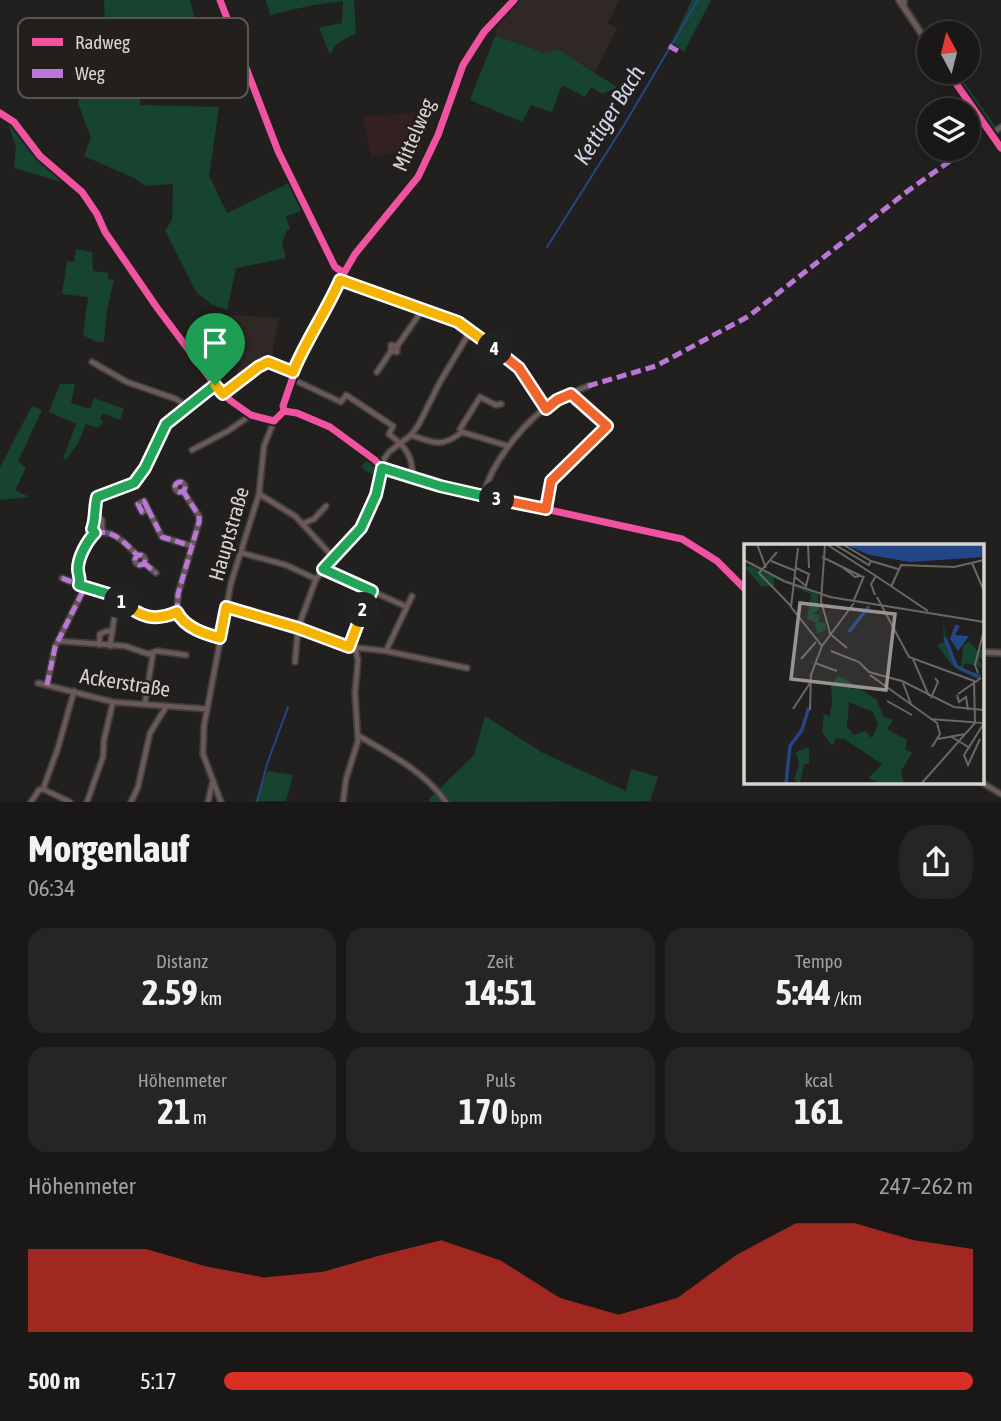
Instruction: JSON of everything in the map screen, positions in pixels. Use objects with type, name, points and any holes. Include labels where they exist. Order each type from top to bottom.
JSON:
[{"type":"street","points":[[220,0],[227,18]]},
{"type":"street","name":"Mittelweg","points":[[284,411],[293,372],[304,345],[328,308],[340,280],[355,254],[418,177],[438,135],[463,65],[484,32],[514,0]]},
{"type":"street","points":[[902,2],[917,26]]},
{"type":"street","points":[[248,73],[278,151],[335,267],[344,273]]},
{"type":"street","points":[[956,84],[1001,148]]},
{"type":"street","points":[[0,113],[14,122],[40,156],[82,192],[105,232],[158,309],[215,385],[250,415],[274,421],[284,411],[297,413],[330,427],[381,467],[412,478],[682,539],[717,561],[744,588]]},
{"type":"street","points":[[991,134],[1001,127]]},
{"type":"street","points":[[340,280],[458,322],[519,368],[546,409]]},
{"type":"street","points":[[377,372],[391,351],[397,352],[397,346],[423,309]]},
{"type":"street","points":[[295,662],[298,628],[316,579],[361,528],[376,495],[381,467],[389,452],[411,435],[471,331]]},
{"type":"street","points":[[92,362],[127,382],[176,399],[188,407]]},
{"type":"street","points":[[223,394],[268,362],[293,372]]},
{"type":"street","points":[[292,379],[341,402],[346,395],[393,426],[389,434],[400,442],[410,457],[413,466],[412,478]]},
{"type":"street","points":[[102,531],[102,520],[96,518],[93,512],[97,497],[134,483],[145,468],[166,424],[215,385]]},
{"type":"street","points":[[483,496],[485,486],[516,436],[557,400],[589,386]]},
{"type":"street","points":[[546,509],[551,481],[607,426],[571,394]]},
{"type":"street","points":[[462,432],[462,425],[480,397],[496,405],[500,404]]},
{"type":"street","points":[[192,450],[228,431],[250,415]]},
{"type":"street","name":"Hauptstraße","points":[[221,802],[202,746],[207,709],[231,583],[259,494],[264,446],[274,421]]},
{"type":"street","points":[[411,435],[432,443],[441,443],[451,441],[462,432]]},
{"type":"street","points":[[462,432],[508,446]]},
{"type":"street","points":[[183,491],[199,516],[197,535],[178,594],[177,612],[180,619],[202,633],[221,636]]},
{"type":"street","points":[[259,494],[295,516],[333,557]]},
{"type":"street","points":[[302,524],[314,519],[326,506]]},
{"type":"street","points":[[148,509],[162,537],[192,546]]},
{"type":"street","points":[[95,533],[92,529],[96,518]]},
{"type":"street","points":[[47,685],[55,647],[60,641],[82,586],[78,568],[88,540],[95,533],[102,531],[118,537],[138,556],[144,557],[144,563],[156,573]]},
{"type":"street","points":[[242,553],[286,565],[316,579]]},
{"type":"street","points":[[323,569],[407,607]]},
{"type":"street","points":[[62,578],[112,595],[142,617],[150,619],[177,612]]},
{"type":"street","points":[[342,802],[345,779],[357,751],[359,736],[355,693],[358,660],[352,647],[356,625],[372,591]]},
{"type":"street","points":[[386,651],[412,596]]},
{"type":"street","points":[[110,646],[115,615],[124,604]]},
{"type":"street","points":[[226,607],[352,647],[386,651],[467,668]]},
{"type":"street","points":[[99,645],[100,634],[112,632]]},
{"type":"street","points":[[60,641],[125,646],[148,654],[186,655]]},
{"type":"street","points":[[145,703],[153,653]]},
{"type":"street","name":"Ackerstraße","points":[[38,683],[113,702],[207,709]]},
{"type":"street","points":[[43,789],[74,691]]},
{"type":"street","points":[[88,802],[103,757],[113,702]]},
{"type":"street","points":[[131,802],[138,787],[148,738],[166,707]]},
{"type":"street","points":[[359,736],[415,770],[446,802]]},
{"type":"street","points":[[208,802],[213,779]]},
{"type":"street","points":[[984,784],[1001,794]]},
{"type":"street","points":[[31,802],[38,790],[43,789],[70,802]]},
{"type":"shaded area","points":[[518,0],[619,0],[608,23],[617,28],[595,72],[558,49],[546,53],[495,36],[498,19]]},
{"type":"shaded area","points":[[421,112],[421,148],[371,157],[363,117]]},
{"type":"shaded area","points":[[229,315],[279,318],[271,361],[258,364],[243,377],[236,372],[242,363],[227,353],[232,337],[225,336]]},
{"type":"green space","points":[[104,0],[190,0],[195,18],[105,18]]},
{"type":"green space","points":[[266,0],[354,0],[356,33],[335,45],[330,54],[319,28],[342,23],[343,1],[270,15]]},
{"type":"green space","points":[[692,0],[711,0],[684,52],[672,42]]},
{"type":"green space","points":[[495,36],[546,53],[558,49],[617,87],[602,94],[591,87],[585,97],[562,85],[552,112],[531,105],[522,122],[470,100]]},
{"type":"green space","points":[[959,84],[966,84],[975,98],[969,98]]},
{"type":"green space","points":[[79,98],[141,98],[140,105],[219,107],[209,176],[227,213],[289,183],[302,211],[286,216],[290,229],[287,230],[282,243],[286,258],[236,268],[227,310],[213,305],[197,293],[165,231],[172,220],[173,184],[146,186],[84,156],[91,137],[78,103]]},
{"type":"green space","points":[[980,104],[996,127],[990,128],[980,114]]},
{"type":"green space","points":[[7,121],[14,124],[39,158],[71,185],[14,168],[16,146]]},
{"type":"green space","points":[[76,249],[92,252],[93,271],[108,273],[108,279],[114,280],[107,310],[104,342],[97,342],[83,335],[88,297],[62,294],[67,261],[74,262]]},
{"type":"green space","points":[[60,384],[75,384],[71,403],[90,409],[94,398],[124,409],[120,420],[103,413],[100,418],[103,422],[98,428],[86,424],[78,443],[66,460],[63,459],[76,424],[49,412]]},
{"type":"green space","points":[[32,406],[42,410],[18,461],[26,468],[15,490],[29,497],[0,500],[0,467]]},
{"type":"green space","points":[[368,458],[378,466],[378,479],[361,467]]},
{"type":"green space","points":[[485,716],[541,752],[626,791],[631,769],[658,777],[650,801],[429,802],[474,755]]},
{"type":"green space","points":[[268,771],[293,775],[286,801],[255,801]]},
{"type":"waterway","name":"Kettiger Bach","points":[[547,247],[698,0]]},
{"type":"waterway","name":"Kettiger Bach","points":[[257,802],[267,764],[288,707]]},
{"type":"marked path","points":[[669,46],[678,51]]},
{"type":"marked path","points":[[588,386],[656,366],[749,316],[950,161]]},
{"type":"marked path","points":[[79,585],[80,559],[95,533],[92,529],[97,497],[130,485],[145,468]]},
{"type":"marked path","points":[[180,482],[184,483],[185,487],[184,491],[180,492],[176,491],[175,487],[176,483],[180,482]]},
{"type":"marked path","points":[[177,613],[178,594],[199,522],[199,516],[183,491]]},
{"type":"marked path","points":[[144,501],[148,509],[142,512],[138,504],[144,501]]},
{"type":"marked path","points":[[148,509],[162,537],[192,546]]},
{"type":"marked path","points":[[95,533],[114,535],[138,556]]},
{"type":"marked path","points":[[140,555],[144,556],[145,560],[144,564],[140,565],[136,564],[135,560],[136,556],[140,555]]},
{"type":"marked path","points":[[144,563],[156,573]]},
{"type":"marked path","points":[[62,578],[111,595],[145,617],[163,617],[177,613],[190,626],[220,638]]},
{"type":"marked path","points":[[47,685],[55,647],[85,587]]},
{"type":"cycle path","points":[[220,0],[227,18]]},
{"type":"cycle path","points":[[0,113],[14,122],[40,156],[82,192],[105,232],[158,309],[215,385],[251,415],[274,421],[284,411],[283,406],[304,345],[328,308],[344,273],[355,254],[418,177],[438,135],[463,65],[484,32],[514,0]]},
{"type":"cycle path","points":[[248,73],[278,151],[335,267],[344,273]]},
{"type":"cycle path","points":[[956,84],[1001,148]]},
{"type":"cycle path","points":[[284,411],[297,413],[330,427],[382,468],[440,486],[682,539],[717,561],[744,588]]},
{"type":"route","points":[[340,280],[458,322],[519,368],[546,409],[571,394],[607,426],[551,481],[546,509],[440,486],[382,468],[376,495],[361,528],[323,569],[372,591],[349,647],[298,628],[226,607],[220,638],[202,633],[180,619],[177,612],[159,618],[142,617],[112,595],[79,585],[81,579],[78,568],[88,540],[95,533],[92,529],[96,518],[93,512],[97,497],[134,483],[145,468],[166,424],[215,385],[223,394],[268,362],[293,372],[304,345],[328,308],[340,280]]}]
